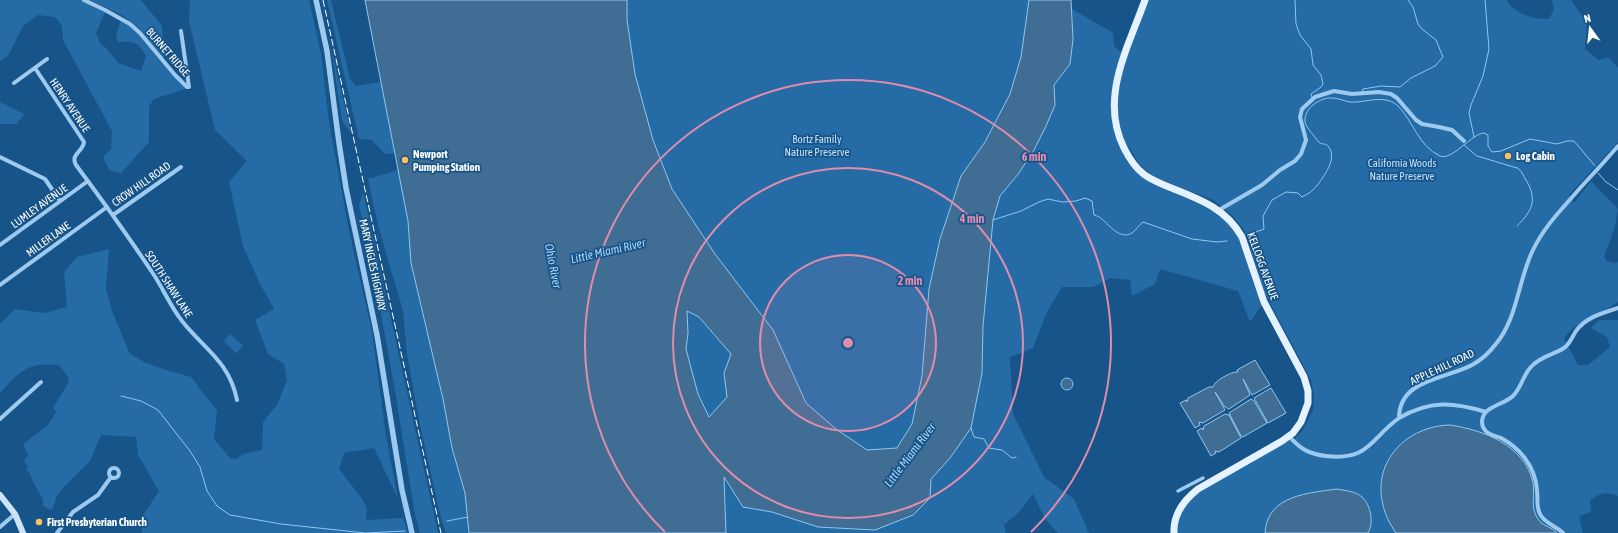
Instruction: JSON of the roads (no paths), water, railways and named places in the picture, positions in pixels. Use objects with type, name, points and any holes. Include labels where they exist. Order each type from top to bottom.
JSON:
[{"type":"main road","name":"KELLOGG AVENUE","points":[[1145,0],[1119,70],[1115,88],[1114,108],[1119,135],[1135,166],[1144,175],[1154,181],[1206,202],[1219,210],[1233,223],[1242,237],[1264,302],[1306,382],[1308,397],[1307,409],[1301,422],[1289,436],[1193,493],[1180,508],[1174,524],[1174,533]]},
{"type":"main road","points":[[0,495],[23,533]]},
{"type":"main road","points":[[0,501],[13,515],[19,533]]},
{"type":"street","name":"BURNET RIDGE","points":[[84,0],[106,10],[130,24],[140,33],[174,75],[187,88],[189,87],[188,71],[181,31]]},
{"type":"street","name":"MARY INGLES HIGHWAY","points":[[316,0],[327,51],[346,188],[377,335],[402,490],[412,533]]},
{"type":"street","points":[[14,83],[47,59]]},
{"type":"street","name":"HENRY AVENUE","points":[[35,68],[83,139],[83,148],[79,151]]},
{"type":"street","points":[[1219,210],[1262,185],[1280,170],[1295,161],[1301,154],[1306,140],[1300,117],[1302,109],[1315,97],[1334,91],[1352,94],[1379,92],[1391,94],[1397,98],[1416,120],[1422,124],[1452,130],[1464,141]]},
{"type":"street","name":"APPLE HILL ROAD","points":[[1399,418],[1400,406],[1409,392],[1418,386],[1472,365],[1497,343],[1508,323],[1525,268],[1542,232],[1561,208],[1618,146]]},
{"type":"street","name":"SOUTH SHAW LANE","points":[[79,151],[76,154],[74,162],[113,215],[158,281],[170,305],[182,322],[222,364],[231,379],[237,400]]},
{"type":"street","points":[[0,157],[45,179],[60,201]]},
{"type":"street","name":"CROW HILL ROAD","points":[[113,215],[180,167]]},
{"type":"street","name":"LUMLEY AVENUE","points":[[0,245],[88,181]]},
{"type":"street","name":"MILLER LANE","points":[[0,285],[107,207]]},
{"type":"street","points":[[1563,533],[1544,520],[1540,514],[1537,504],[1536,481],[1534,473],[1525,458],[1508,442],[1484,430],[1482,421],[1486,412],[1510,399],[1521,386],[1526,373],[1533,365],[1567,346],[1576,331],[1583,324],[1598,315],[1618,308]]},
{"type":"street","points":[[0,419],[41,382]]},
{"type":"street","points":[[1289,436],[1302,449],[1312,454],[1346,458],[1364,450],[1385,429],[1399,418],[1420,408],[1437,404],[1455,404],[1486,412]]},
{"type":"street","points":[[57,533],[73,512],[98,495],[111,476]]},
{"type":"street","points":[[1178,491],[1203,478]]},
{"type":"street","points":[[0,527],[13,515]]},
{"type":"water","points":[[365,0],[627,0],[627,20],[635,74],[653,140],[672,189],[715,254],[773,330],[806,403],[836,429],[867,450],[897,448],[912,424],[922,376],[929,289],[940,239],[961,176],[985,142],[1010,94],[1021,57],[1029,0],[1071,0],[1073,39],[1070,64],[1054,85],[1055,105],[1046,126],[1034,150],[1019,173],[1000,196],[993,220],[983,326],[982,373],[971,428],[950,458],[931,479],[930,498],[913,515],[875,530],[818,527],[772,512],[743,507],[724,477],[726,533],[469,533],[465,493],[452,448],[443,399],[411,263],[408,221]],"holes":[[[687,311],[699,317],[731,354],[724,373],[727,397],[709,417],[698,394],[686,349],[688,333]]]},
{"type":"water","points":[[1255,360],[1270,385],[1252,395],[1243,379],[1250,395],[1229,409],[1225,407],[1215,392],[1225,410],[1203,423],[1199,422],[1200,425],[1195,428],[1180,403],[1186,400],[1187,402],[1188,398],[1209,387],[1213,387],[1220,379],[1232,373],[1238,372],[1237,370]]},
{"type":"water","points":[[1065,378],[1069,378],[1073,384],[1069,390],[1065,390],[1061,386],[1061,382]]},
{"type":"water","points":[[1271,388],[1286,413],[1268,423],[1254,398]]},
{"type":"water","points":[[1251,399],[1254,401],[1267,423],[1243,437],[1241,436],[1229,413]]},
{"type":"water","points":[[1225,414],[1229,415],[1241,438],[1219,452],[1215,451],[1216,453],[1211,456],[1197,431],[1202,428],[1203,430],[1204,426]]},
{"type":"water","points":[[1450,425],[1463,427],[1489,436],[1512,449],[1528,470],[1533,483],[1533,506],[1536,515],[1542,523],[1557,533],[1396,533],[1385,512],[1381,489],[1383,474],[1388,461],[1396,449],[1407,439],[1434,427]]},
{"type":"water","points":[[1337,489],[1356,494],[1365,500],[1371,514],[1371,524],[1368,533],[1265,533],[1268,520],[1273,511],[1281,503],[1291,498],[1314,492]]},
{"type":"waterway","points":[[1295,0],[1296,24],[1300,35],[1311,49],[1313,65],[1321,75],[1323,84],[1311,94],[1312,98]]},
{"type":"waterway","points":[[1362,92],[1363,89],[1381,86],[1400,87],[1411,78],[1435,66],[1443,57],[1436,40],[1418,24],[1413,7],[1408,0]]},
{"type":"waterway","points":[[1474,137],[1469,113],[1483,76],[1489,49],[1485,0]]},
{"type":"waterway","points":[[1247,235],[1264,229],[1263,216],[1272,200],[1286,192],[1298,193],[1302,197],[1309,193],[1319,183],[1325,173],[1332,158],[1330,150],[1327,145],[1321,144],[1317,140],[1307,126],[1305,116],[1314,104],[1328,98],[1336,98],[1350,102],[1380,99],[1392,102],[1403,111],[1426,146],[1432,152],[1440,156],[1450,155],[1479,134],[1484,133],[1488,135],[1488,146],[1492,152],[1501,151],[1530,139],[1557,144],[1567,141],[1574,141],[1595,166]]},
{"type":"waterway","points":[[1464,145],[1477,156],[1517,168],[1521,172],[1530,187],[1532,194],[1532,205],[1530,210],[1517,226]]},
{"type":"waterway","points":[[1598,173],[1606,182],[1618,190]]},
{"type":"waterway","points":[[993,220],[1021,211],[1048,199],[1062,202],[1076,201],[1085,198],[1092,201],[1094,215],[1101,218],[1123,235],[1132,233],[1143,222],[1192,239],[1217,242],[1227,241]]},
{"type":"waterway","points":[[121,396],[141,401],[158,410],[190,451],[200,467],[207,491],[217,506],[230,515],[281,524],[365,533]]},
{"type":"waterway","points":[[971,428],[974,437],[984,439],[989,448],[1002,450],[1012,458],[1016,457]]},
{"type":"waterway","points":[[447,521],[468,517]]},
{"type":"waterway","points":[[366,533],[405,531]]},
{"type":"railway","points":[[323,0],[441,533]]},
{"type":"place","name":"Log Cabin","points":[[1508,156]]},
{"type":"place","name":"Newport Pumping Station","points":[[405,160]]},
{"type":"place","name":"First Presbyterian Church","points":[[39,522]]},
{"type":"park label","name":"Bortz Family Nature Preserve","points":[[817,145]]},
{"type":"park label","name":"California Woods Nature Preserve","points":[[1402,169]]},
{"type":"water label","name":"Little Miami River","points":[[608,251]]},
{"type":"water label","name":"Ohio River","points":[[553,266]]},
{"type":"water label","name":"Little Miami River","points":[[910,455]]}]
